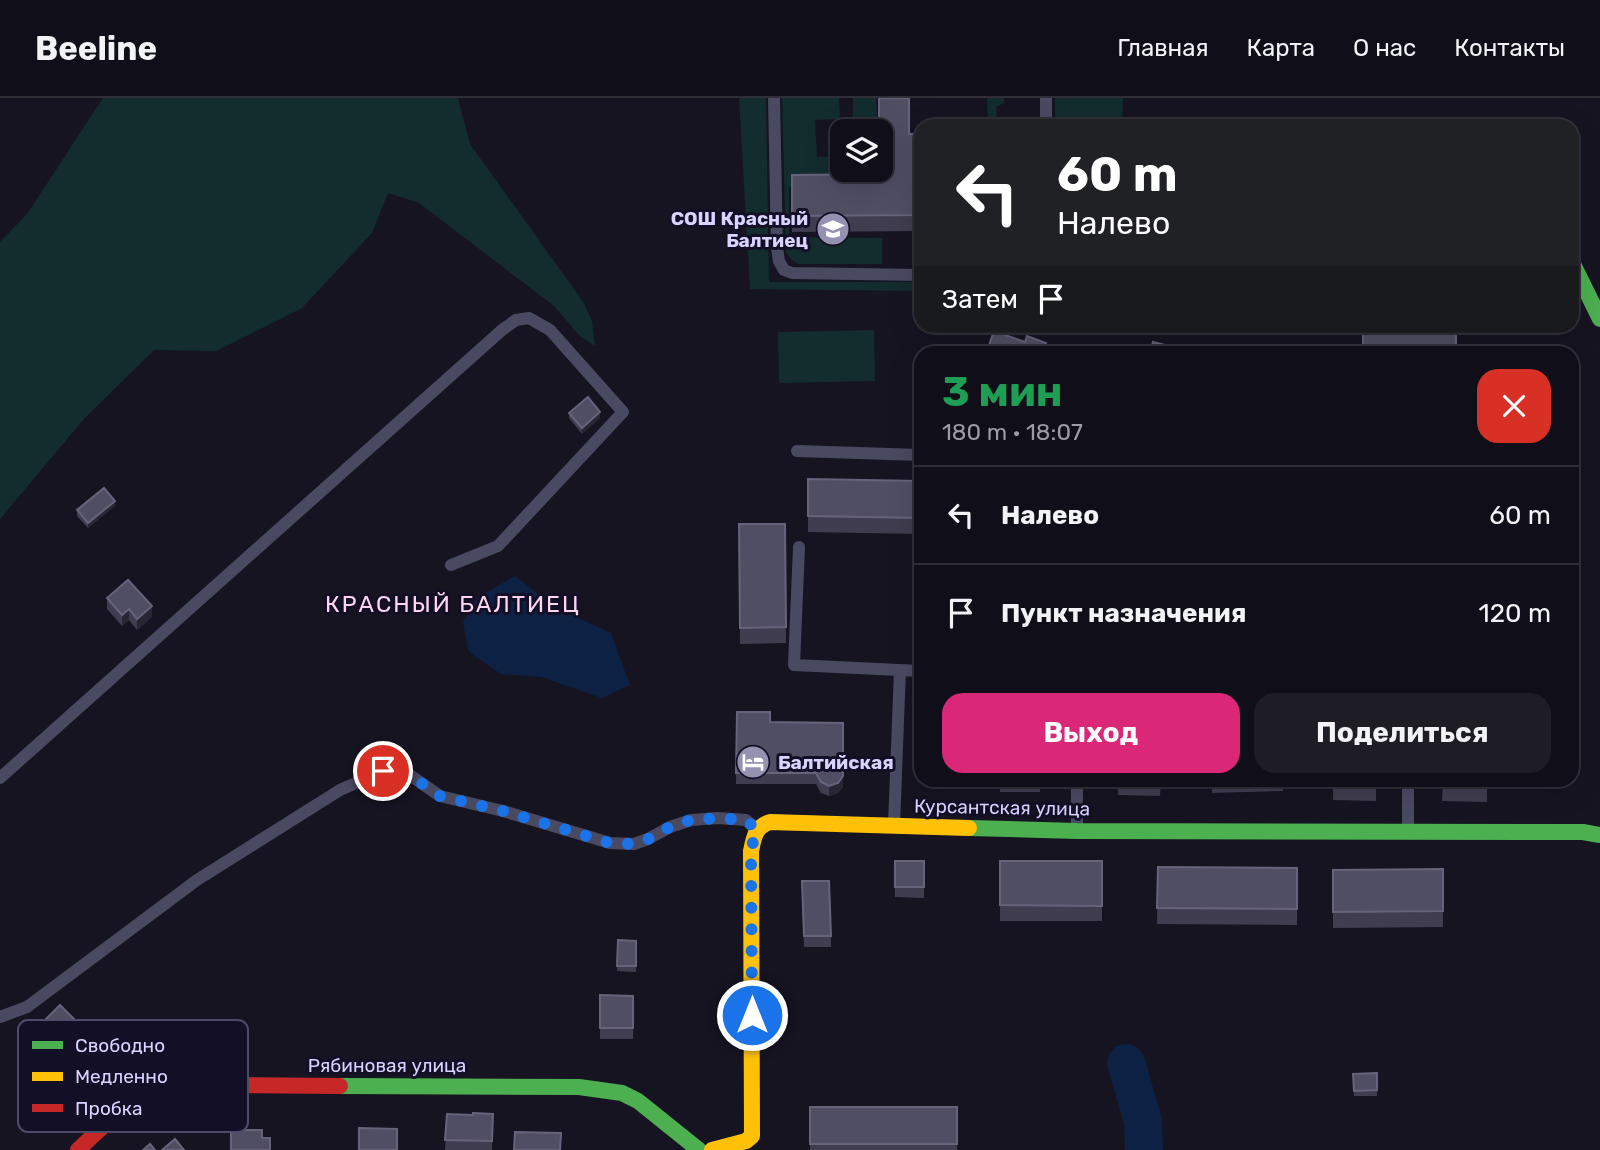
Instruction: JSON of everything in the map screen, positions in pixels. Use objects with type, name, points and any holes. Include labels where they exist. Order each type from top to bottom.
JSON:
[{"type":"street","points":[[1579,276],[1600,319]]},
{"type":"street","name":"Курсантская улица","points":[[756,829],[761,824],[770,822],[1077,831],[1583,832],[1600,835]]},
{"type":"street","points":[[712,1150],[746,1141],[752,1136],[751,851],[756,829]]},
{"type":"street","name":"Рябиновая улица","points":[[248,1085],[579,1087],[603,1090],[622,1093],[638,1101],[699,1150]]},
{"type":"street","name":"Рябиновая улица","points":[[78,1150],[98,1132]]},
{"type":"lane","points":[[774,98],[777,248],[784,270],[792,273],[914,275]]},
{"type":"lane","points":[[1046,98],[1046,119]]},
{"type":"lane","points":[[0,778],[502,330],[516,320],[529,318],[550,330],[622,412],[498,546],[451,565]]},
{"type":"lane","points":[[797,451],[914,455]]},
{"type":"lane","points":[[799,547],[794,664],[914,671]]},
{"type":"lane","points":[[894,825],[900,670]]},
{"type":"lane","points":[[0,1017],[27,1007],[197,880],[340,790],[383,771],[404,771],[440,796],[503,811],[610,843],[634,844],[691,820],[746,820],[756,829]]},
{"type":"lane","points":[[1077,787],[1077,831]]},
{"type":"lane","points":[[1408,787],[1408,832]]},
{"type":"green space","points":[[103,98],[458,98],[470,144],[584,303],[592,321],[595,346],[580,336],[554,306],[419,203],[388,193],[372,233],[302,308],[216,351],[154,350],[84,419],[0,519],[0,242],[27,214]]},
{"type":"green space","points":[[739,98],[766,98],[769,282],[914,282],[914,291],[750,289]]},
{"type":"green space","points":[[782,98],[839,98],[840,119],[815,120],[817,157],[830,156],[830,182],[885,182],[885,186],[789,187],[789,237],[882,238],[882,264],[798,264],[786,253]]},
{"type":"green space","points":[[853,98],[876,98],[877,117],[853,117]]},
{"type":"green space","points":[[987,98],[1004,98],[1004,103],[996,107],[997,119],[988,119]]},
{"type":"green space","points":[[1055,98],[1123,98],[1122,119],[1055,119]]},
{"type":"green space","points":[[874,330],[875,381],[779,383],[778,332]]},
{"type":"water","points":[[515,576],[555,607],[611,633],[630,685],[602,698],[541,677],[501,674],[468,651],[463,621],[478,597]]},
{"type":"building","points":[[879,98],[909,98],[909,134],[914,134],[914,215],[792,216],[792,175],[830,175],[830,182],[893,182],[893,119],[879,119]]},
{"type":"building","points":[[993,333],[1025,342],[1027,336],[1046,343],[1045,346],[989,346]]},
{"type":"building","points":[[1363,333],[1456,333],[1456,346],[1363,346]]},
{"type":"building","points":[[1153,342],[1169,346],[1152,346]]},
{"type":"building","points":[[588,397],[600,412],[582,428],[569,413]]},
{"type":"building","points":[[808,479],[914,481],[914,518],[808,516]]},
{"type":"building","points":[[104,488],[115,501],[88,523],[77,510]]},
{"type":"building","points":[[739,524],[785,524],[786,627],[740,628]]},
{"type":"building","points":[[128,580],[152,606],[137,619],[129,609],[122,615],[107,598]]},
{"type":"building","points":[[737,712],[770,712],[770,722],[843,723],[843,776],[838,783],[829,786],[821,782],[816,773],[736,773]]},
{"type":"building","points":[[895,861],[924,861],[924,887],[895,887]]},
{"type":"building","points":[[1000,861],[1102,861],[1102,906],[1000,905]]},
{"type":"building","points":[[1158,867],[1297,868],[1297,909],[1157,908]]},
{"type":"building","points":[[1443,869],[1443,911],[1333,912],[1333,870]]},
{"type":"building","points":[[802,881],[829,881],[831,936],[804,936]]},
{"type":"building","points":[[618,940],[636,941],[636,966],[617,966]]},
{"type":"building","points":[[600,995],[633,996],[633,1028],[600,1028]]},
{"type":"building","points":[[60,1005],[75,1020],[45,1020]]},
{"type":"building","points":[[1377,1073],[1377,1090],[1354,1091],[1353,1074]]},
{"type":"building","points":[[810,1107],[957,1107],[957,1144],[810,1144]]},
{"type":"building","points":[[447,1114],[493,1114],[492,1141],[445,1140]]},
{"type":"building","points":[[359,1128],[397,1129],[397,1150],[359,1150]]},
{"type":"building","points":[[262,1130],[262,1138],[270,1138],[270,1150],[231,1150],[231,1132]]},
{"type":"building","points":[[515,1132],[561,1133],[560,1150],[514,1150]]},
{"type":"building","points":[[175,1139],[184,1150],[162,1150]]},
{"type":"building","points":[[150,1144],[155,1150],[143,1150]]},
{"type":"waterway","points":[[1126,1063],[1143,1121],[1144,1150]]},
{"type":"traffic: fast","points":[[1579,276],[1600,319]]},
{"type":"traffic: fast","points":[[969,828],[1077,831],[1583,832],[1600,835]]},
{"type":"traffic: fast","points":[[340,1086],[579,1087],[622,1093],[638,1101],[699,1150]]},
{"type":"traffic: slow","points":[[712,1150],[746,1141],[752,1136],[751,851],[758,830],[770,822],[969,828]]},
{"type":"traffic: jam","points":[[248,1085],[340,1086]]},
{"type":"traffic: jam","points":[[78,1150],[97,1132]]},
{"type":"place","name":"СОШ Красный Балтиец","points":[[833,229]]},
{"type":"place","name":"Балтийская","points":[[753,762]]},
{"type":"district","name":"КРАСНЫЙ БАЛТИЕЦ","points":[[453,604]]},
{"type":"route","points":[[383,771],[404,771],[440,796],[503,811],[610,843],[634,844],[691,820],[746,820],[756,829],[751,851],[752,1015]]}]
